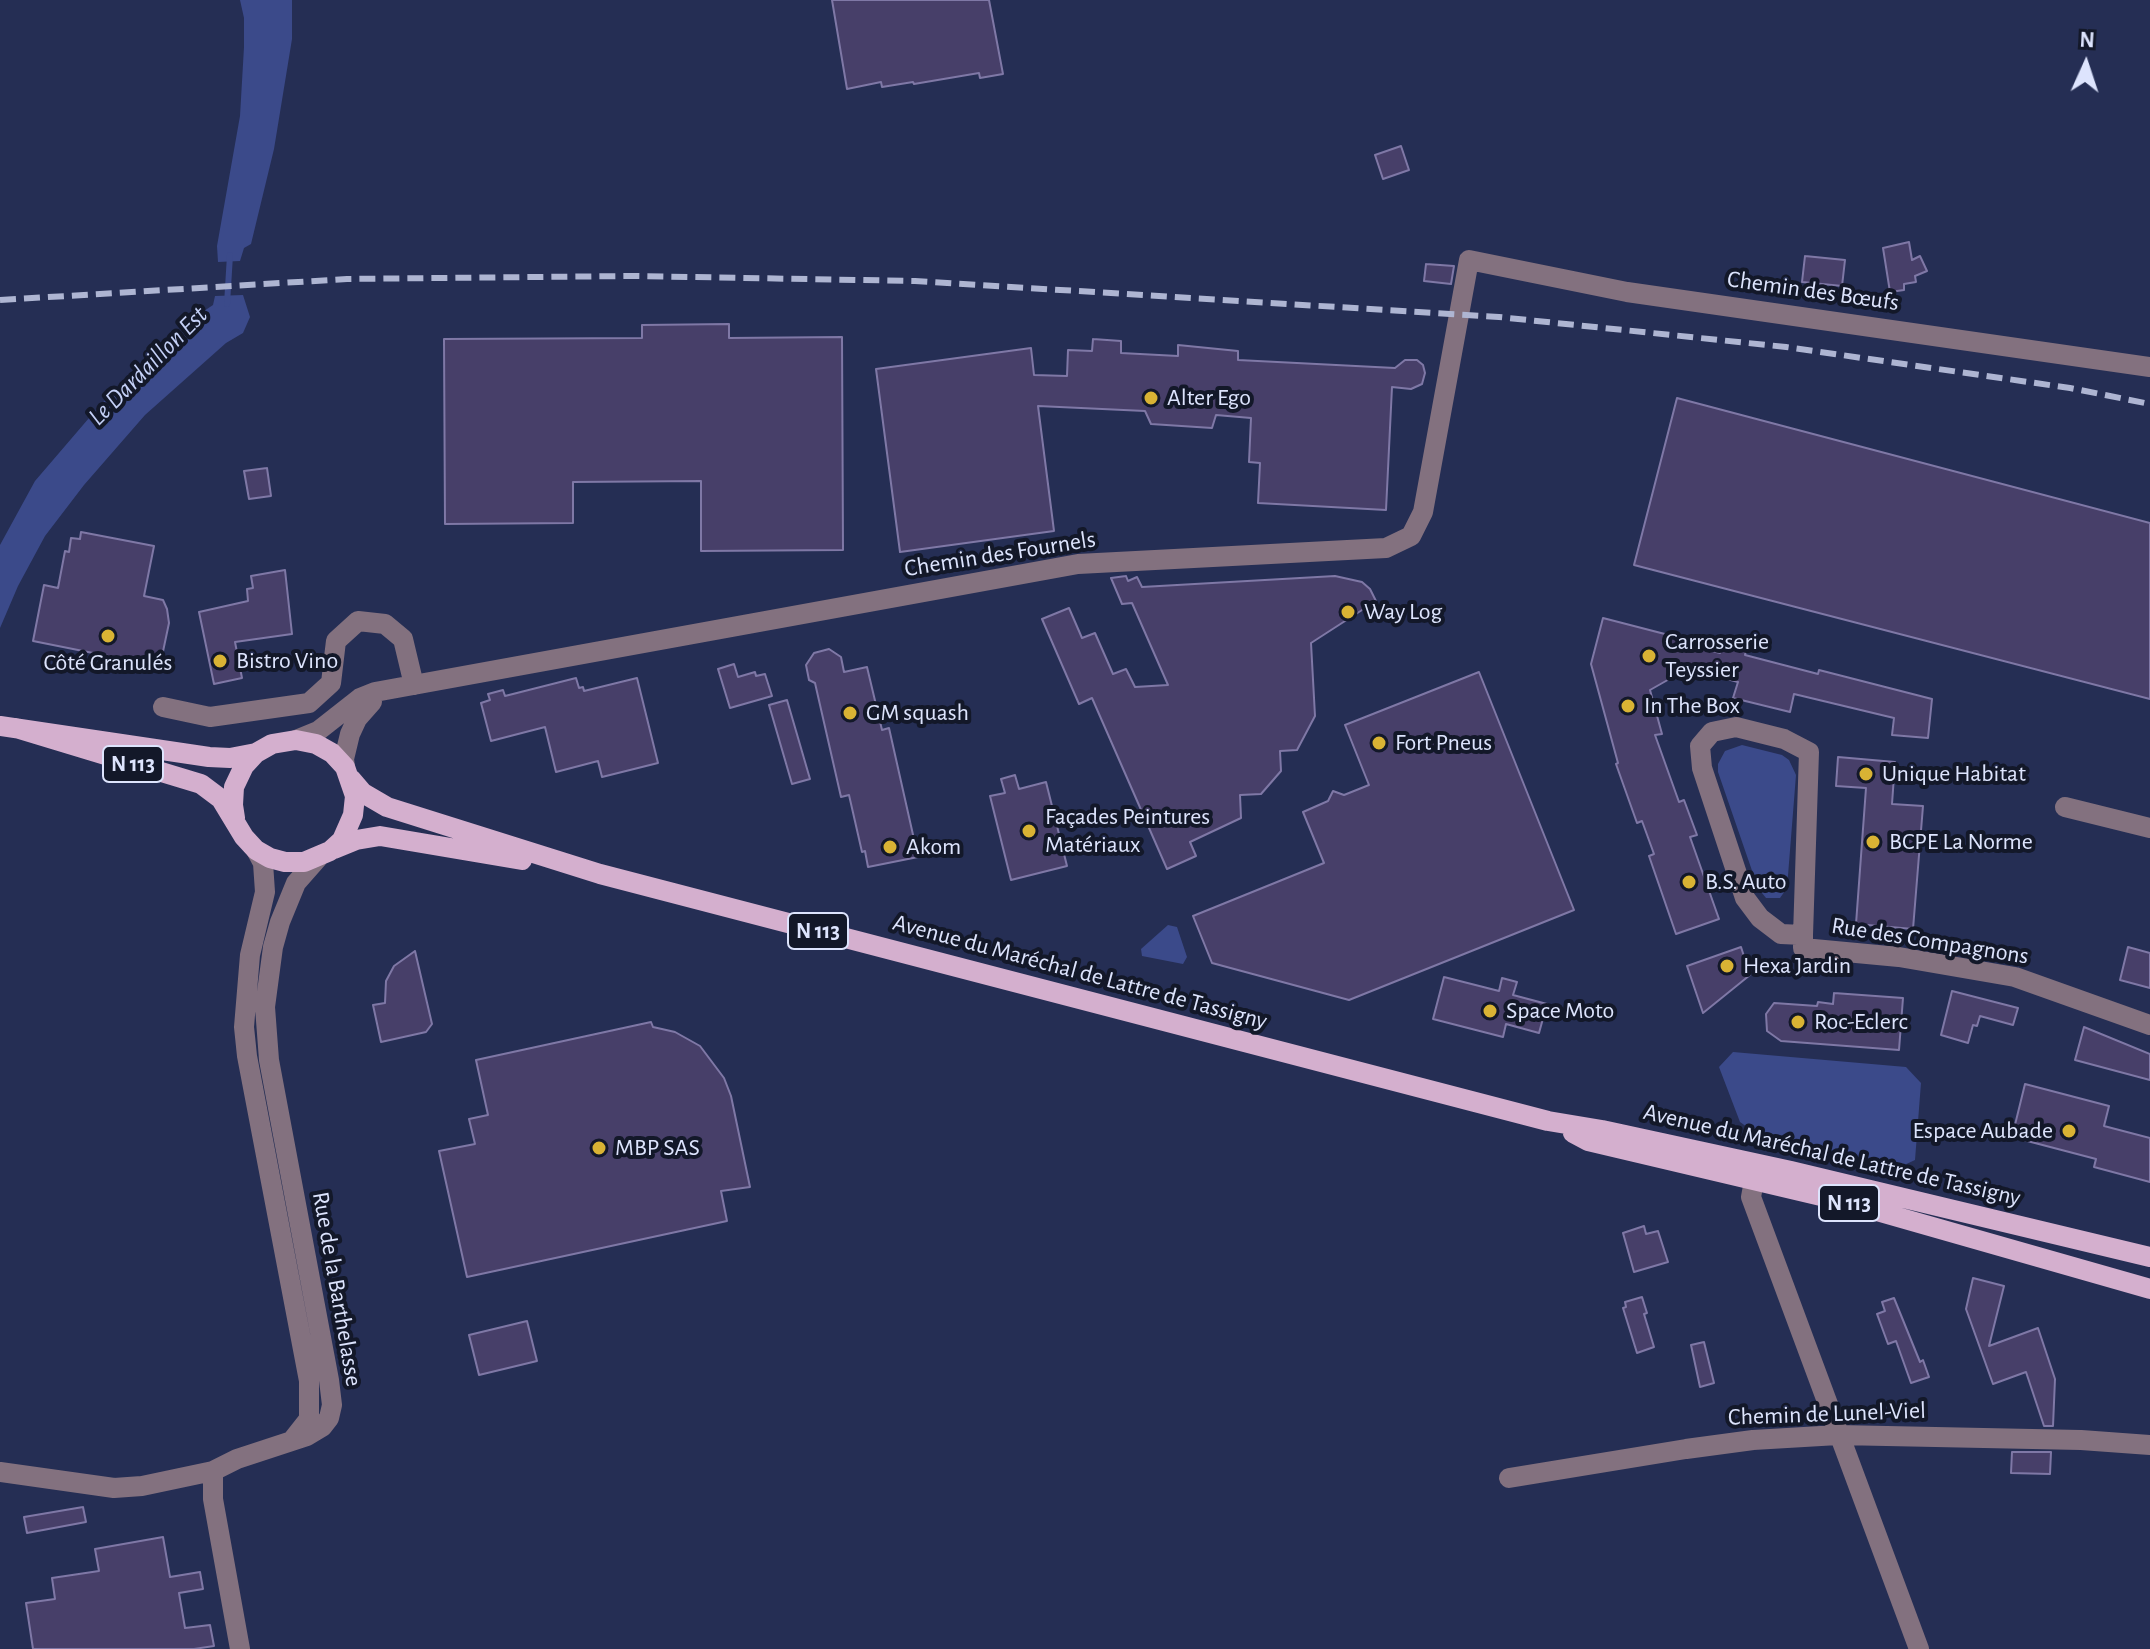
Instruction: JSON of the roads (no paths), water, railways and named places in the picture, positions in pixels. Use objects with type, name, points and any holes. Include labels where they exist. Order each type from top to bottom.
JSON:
[{"type":"main road","name":"N 113","points":[[8,727],[209,757],[230,758],[256,753]]},
{"type":"main road","name":"N 113","points":[[8,727],[201,784],[221,799],[236,822]]},
{"type":"main road","points":[[296,740],[324,749],[348,773],[355,796],[348,829],[324,854],[304,862],[285,862],[256,850],[244,837],[236,822],[234,787],[244,766],[256,753],[272,744],[296,740]]},
{"type":"main road","name":"Avenue du Maréchal de Lattre de Tassigny","points":[[348,773],[363,793],[387,807],[600,874],[1548,1121],[1791,1171],[2150,1257]]},
{"type":"main road","name":"Avenue du Maréchal de Lattre de Tassigny","points":[[324,854],[356,840],[380,836],[600,874]]},
{"type":"main road","name":"Avenue du Maréchal de Lattre de Tassigny","points":[[1548,1121],[1588,1141],[1838,1200],[2150,1289]]},
{"type":"street","name":"Chemin des Bœufs","points":[[1469,260],[1627,292],[2150,367]]},
{"type":"street","name":"Chemin des Fournels","points":[[296,740],[318,731],[360,698],[375,692],[1078,564],[1386,548],[1411,536],[1423,512],[1469,260]]},
{"type":"street","points":[[163,707],[210,717],[309,703],[331,683],[336,641],[358,621],[385,624],[403,639],[409,686]]},
{"type":"street","name":"Chemin des Fournels","points":[[348,773],[346,744],[366,706],[377,698],[409,686]]},
{"type":"street","name":"Rue des Compagnons","points":[[1803,935],[1781,934],[1760,918],[1745,898],[1702,768],[1700,746],[1712,732],[1736,727],[1784,739],[1809,752],[1803,948],[1899,957],[2015,977],[2150,1025]]},
{"type":"street","points":[[2065,807],[2150,828]]},
{"type":"street","name":"Rue de la Barthelasse","points":[[256,850],[263,863],[265,892],[250,955],[244,1027],[311,1402],[309,1419],[288,1444]]},
{"type":"street","name":"Rue de la Barthelasse","points":[[288,1444],[322,1427],[329,1418],[332,1405],[269,1060],[265,1007],[273,947],[285,909],[296,883],[324,854]]},
{"type":"street","points":[[1754,1181],[1751,1197],[1919,1649]]},
{"type":"street","name":"Chemin de Lunel-Viel","points":[[1509,1478],[1712,1445],[1838,1435],[2081,1440],[2150,1445]]},
{"type":"street","points":[[0,1472],[114,1488],[142,1486],[213,1471],[237,1459],[288,1444]]},
{"type":"street","points":[[213,1471],[213,1499],[240,1649]]},
{"type":"water","points":[[240,0],[292,0],[292,39],[274,149],[251,244],[244,248],[240,261],[218,262],[217,246],[240,116],[244,18]]},
{"type":"water","points":[[243,295],[250,317],[243,333],[226,343],[145,415],[84,485],[45,536],[0,628],[0,545],[35,481],[101,404],[189,321],[213,305],[215,296]]},
{"type":"water","points":[[1742,745],[1782,755],[1789,760],[1796,775],[1787,888],[1780,898],[1766,898],[1758,888],[1718,772],[1718,764],[1725,751]]},
{"type":"water","points":[[1168,925],[1177,927],[1187,957],[1183,964],[1142,956],[1141,949]]},
{"type":"water","points":[[1733,1052],[1906,1067],[1921,1083],[1915,1160],[1900,1167],[1754,1132],[1740,1122],[1719,1067]]},
{"type":"waterway","name":"Le Dardaillon Est","points":[[227,304],[230,255]]},
{"type":"railway","points":[[0,300],[347,279],[635,276],[915,281],[1499,317],[1786,347],[2070,388],[2150,404]]},
{"type":"place","name":"Alter Ego","points":[[1151,398]]},
{"type":"place","name":"Way Log","points":[[1348,612]]},
{"type":"place","name":"Côté Granulés","points":[[108,636]]},
{"type":"place","name":"Carrosserie Teyssier","points":[[1649,656]]},
{"type":"place","name":"Bistro Vino","points":[[220,661]]},
{"type":"place","name":"In The Box","points":[[1628,706]]},
{"type":"place","name":"GM squash","points":[[850,713]]},
{"type":"place","name":"Fort Pneus","points":[[1379,743]]},
{"type":"place","name":"Unique Habitat","points":[[1866,774]]},
{"type":"place","name":"Façades Peintures Matériaux","points":[[1029,831]]},
{"type":"place","name":"BCPE La Norme","points":[[1873,842]]},
{"type":"place","name":"Akom","points":[[890,847]]},
{"type":"place","name":"B.S. Auto","points":[[1689,882]]},
{"type":"place","name":"Hexa Jardin","points":[[1727,966]]},
{"type":"place","name":"Space Moto","points":[[1490,1011]]},
{"type":"place","name":"Roc-Eclerc","points":[[1798,1022]]},
{"type":"place","name":"Espace Aubade","points":[[2069,1131]]},
{"type":"place","name":"MBP SAS","points":[[599,1148]]}]
